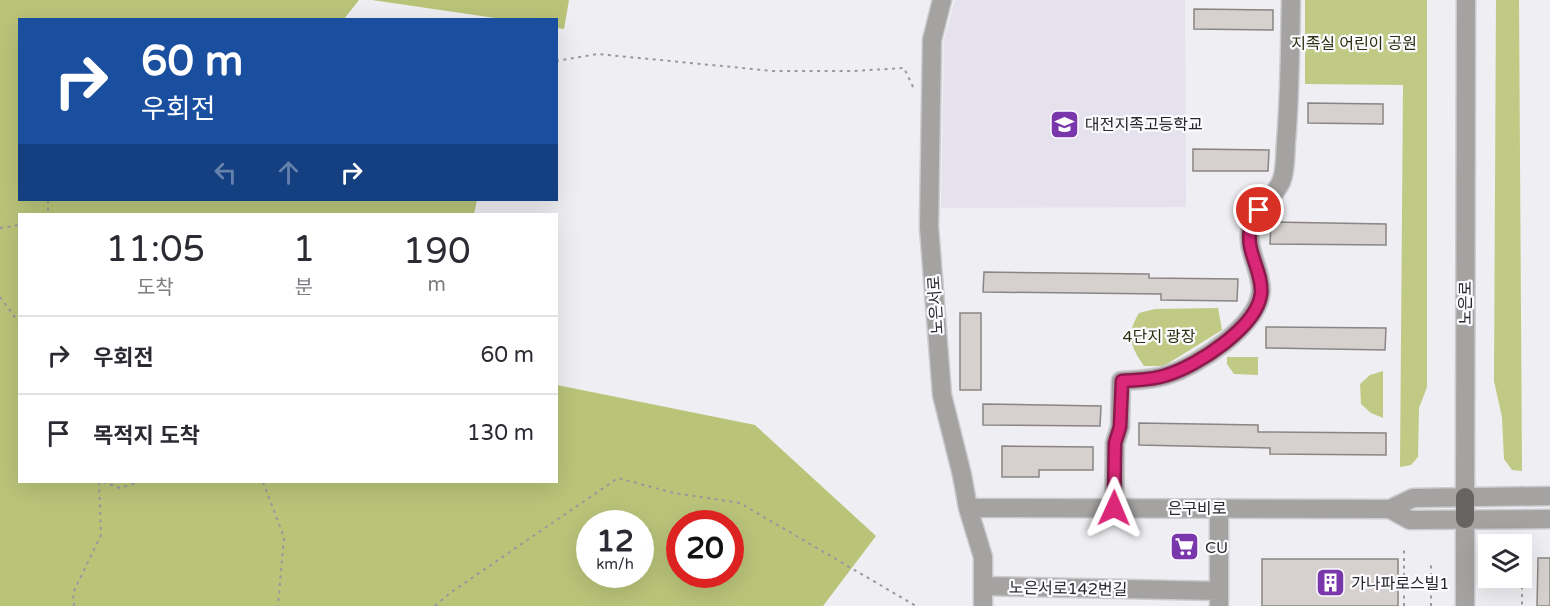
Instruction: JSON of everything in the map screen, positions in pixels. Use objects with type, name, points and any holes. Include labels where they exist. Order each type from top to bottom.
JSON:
[{"type":"main road","name":"노은로","points":[[1465,497],[1465,519]]},
{"type":"street","name":"노은서로","points":[[942,0],[933,39],[929,227],[942,395],[968,508],[983,557],[983,606]]},
{"type":"street","points":[[1114,508],[1115,443],[1120,427],[1122,381],[1168,375],[1200,360],[1238,332],[1259,303],[1261,282],[1249,243],[1250,229],[1259,210],[1281,182],[1288,118],[1291,0]]},
{"type":"street","name":"노은로","points":[[1465,497],[1466,0]]},
{"type":"street","name":"은구비로","points":[[968,508],[1390,509],[1413,498],[1550,496]]},
{"type":"street","points":[[1219,508],[1219,598]]},
{"type":"street","name":"은구비로","points":[[1390,509],[1410,520],[1550,519]]},
{"type":"street","name":"노은로","points":[[1465,519],[1465,606]]},
{"type":"street","name":"노은서로142번길","points":[[983,586],[1136,598],[1219,598]]},
{"type":"path","points":[[558,61],[598,54],[773,71],[853,71],[904,68],[918,98]]},
{"type":"path","points":[[0,228],[18,225]]},
{"type":"path","points":[[0,297],[18,321]]},
{"type":"path","points":[[435,606],[618,478],[674,493],[740,503],[916,606]]},
{"type":"path","points":[[74,606],[74,594],[101,535],[101,483]]},
{"type":"path","points":[[104,483],[120,488],[137,483]]},
{"type":"path","points":[[263,483],[284,537],[278,606]]},
{"type":"path","points":[[1521,520],[1522,606]]},
{"type":"path","points":[[1404,546],[1404,606]]},
{"type":"path","points":[[1431,563],[1431,606]]},
{"type":"shaded area","name":"대전지족고등학교","points":[[955,0],[1185,0],[1186,207],[941,208],[944,40]]},
{"type":"green space","points":[[0,0],[359,0],[345,18],[18,18],[18,201],[477,201],[474,213],[18,213],[18,483],[558,483],[558,385],[755,425],[876,536],[823,606],[0,606]]},
{"type":"green space","points":[[372,0],[569,0],[564,29],[558,28],[558,18],[495,18]]},
{"type":"green space","name":"지족실 어린이 공원","points":[[1305,0],[1427,0],[1427,387],[1419,408],[1418,457],[1411,465],[1400,467],[1403,85],[1305,84]]},
{"type":"green space","points":[[1496,0],[1519,0],[1522,471],[1512,470],[1504,459],[1502,417],[1494,381]]},
{"type":"green space","name":"4단지 광장","points":[[1218,308],[1222,330],[1164,366],[1144,366],[1131,340],[1132,328],[1139,313],[1155,309]]},
{"type":"green space","points":[[1227,357],[1258,357],[1258,375],[1234,374],[1227,364]]},
{"type":"green space","points":[[1383,371],[1383,418],[1371,413],[1361,404],[1360,384],[1370,375]]},
{"type":"building","points":[[1194,9],[1273,10],[1273,30],[1194,29]]},
{"type":"building","points":[[1308,103],[1383,104],[1383,124],[1308,123]]},
{"type":"building","points":[[1193,149],[1269,150],[1268,171],[1193,171]]},
{"type":"building","points":[[1271,222],[1386,224],[1386,245],[1270,244]]},
{"type":"building","points":[[984,272],[1149,274],[1149,278],[1238,279],[1237,301],[1161,300],[1161,294],[983,292]]},
{"type":"building","points":[[960,313],[981,313],[981,390],[960,390]]},
{"type":"building","points":[[1266,327],[1386,328],[1385,350],[1266,348]]},
{"type":"building","points":[[983,404],[1101,406],[1100,426],[983,425]]},
{"type":"building","points":[[1139,423],[1258,425],[1258,432],[1386,433],[1386,455],[1270,454],[1270,448],[1139,445]]},
{"type":"building","points":[[1002,446],[1093,447],[1093,470],[1039,470],[1039,477],[1002,477]]},
{"type":"building","points":[[1538,558],[1550,558],[1550,606],[1537,606]]},
{"type":"building","name":"가나파로스빌1","points":[[1262,559],[1398,559],[1398,606],[1262,606]]},
{"type":"place","name":"대전지족고등학교","points":[[1064,124]]},
{"type":"place","name":"CU","points":[[1184,547]]},
{"type":"place","name":"가나파로스빌1","points":[[1330,583]]},
{"type":"route","points":[[1114,508],[1115,443],[1120,427],[1122,381],[1168,375],[1200,360],[1238,332],[1259,303],[1261,293],[1261,282],[1249,243],[1250,229],[1259,210]]}]
